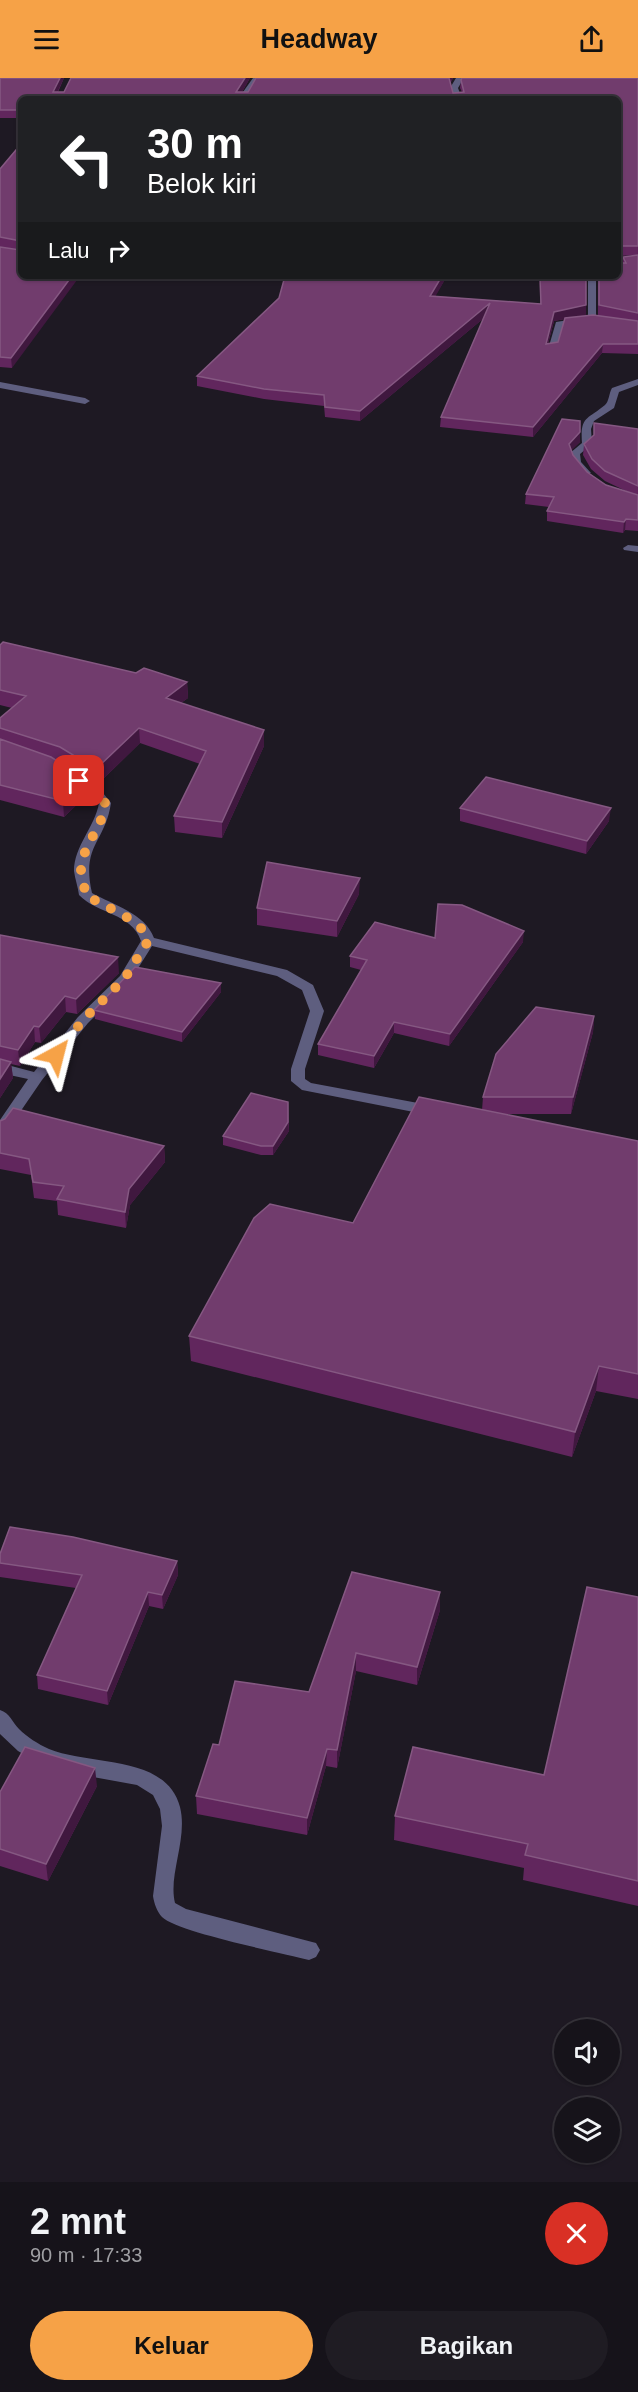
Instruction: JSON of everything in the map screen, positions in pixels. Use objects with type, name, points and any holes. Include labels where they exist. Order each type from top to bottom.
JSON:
[{"type":"street","points":[[244,96],[257,78]]},
{"type":"street","points":[[457,96],[454,88],[460,78]]},
{"type":"street","points":[[621,261],[638,260]]},
{"type":"street","points":[[550,351],[559,324],[597,320],[592,279]]},
{"type":"street","points":[[592,481],[576,463],[575,453],[587,444],[585,427],[590,416],[611,406],[615,390],[638,382]]},
{"type":"street","points":[[0,385],[85,401]]},
{"type":"street","points":[[0,1131],[38,1077],[83,1020],[125,978],[148,941],[147,935],[138,924],[86,895],[81,872],[82,865],[92,836],[104,815],[105,803],[95,790],[54,767]]},
{"type":"street","points":[[148,941],[282,973],[308,988],[317,1011],[298,1070],[298,1081],[308,1087],[444,1113]]},
{"type":"street","points":[[0,1068],[38,1077]]},
{"type":"street","points":[[0,1718],[5,1728],[21,1745],[37,1754],[141,1777],[155,1785],[168,1800],[171,1813],[170,1855],[165,1885],[165,1904],[170,1911],[183,1918],[309,1950]]},
{"type":"building","points":[[0,78],[60,78],[53,92],[64,92],[71,78],[245,78],[236,92],[248,92],[256,78],[449,78],[453,93],[464,92],[462,78],[638,78],[638,246],[621,246],[621,96],[18,96],[18,110],[0,110]]},
{"type":"building","points":[[18,148],[18,240],[0,237],[0,169]]},
{"type":"building","points":[[0,247],[18,250],[18,279],[70,279],[11,358],[0,357]]},
{"type":"building","points":[[638,255],[638,313],[599,305],[599,279],[621,279],[621,263],[626,263],[623,257]]},
{"type":"building","points":[[284,279],[440,279],[430,296],[541,304],[540,279],[586,279],[586,305],[554,312],[546,344],[558,342],[565,318],[593,315],[638,321],[638,344],[603,344],[533,427],[441,417],[490,303],[360,411],[325,407],[324,395],[264,389],[197,376],[279,298]]},
{"type":"building","points":[[562,419],[580,421],[580,432],[569,444],[573,455],[587,472],[606,485],[638,495],[638,520],[626,519],[624,522],[547,511],[554,497],[526,494]]},
{"type":"building","points":[[594,423],[638,429],[638,486],[605,471],[592,459],[584,444],[594,435]]},
{"type":"building","points":[[3,642],[136,673],[144,668],[187,682],[166,698],[264,730],[222,822],[174,816],[206,751],[139,728],[96,769],[60,747],[0,728],[0,718],[26,696],[0,690],[0,645]]},
{"type":"building","points":[[0,739],[51,757],[85,779],[63,801],[0,785]]},
{"type":"building","points":[[486,777],[611,808],[587,841],[460,808]]},
{"type":"building","points":[[267,862],[360,878],[337,921],[257,908]]},
{"type":"building","points":[[438,904],[462,905],[524,931],[450,1034],[394,1022],[374,1056],[318,1044],[367,960],[350,956],[375,922],[435,938]]},
{"type":"building","points":[[0,935],[118,957],[76,999],[65,996],[39,1027],[34,1026],[18,1050],[0,1046]]},
{"type":"building","points":[[135,967],[221,983],[182,1032],[94,1010]]},
{"type":"building","points":[[536,1007],[594,1016],[573,1097],[483,1097],[496,1054]]},
{"type":"building","points":[[0,1059],[11,1062],[0,1079]]},
{"type":"building","points":[[251,1093],[288,1102],[288,1122],[273,1146],[261,1146],[223,1136]]},
{"type":"building","points":[[419,1097],[638,1141],[638,1374],[599,1366],[575,1432],[189,1336],[254,1218],[270,1204],[353,1223]]},
{"type":"building","points":[[13,1108],[164,1146],[129,1189],[125,1212],[57,1199],[64,1186],[33,1182],[29,1159],[0,1153],[0,1121],[5,1119]]},
{"type":"building","points":[[10,1527],[73,1537],[177,1561],[162,1595],[148,1592],[107,1691],[37,1675],[82,1575],[0,1563],[0,1554]]},
{"type":"building","points":[[352,1572],[440,1592],[417,1667],[356,1653],[337,1750],[327,1749],[307,1818],[196,1796],[213,1744],[219,1745],[235,1681],[309,1692]]},
{"type":"building","points":[[587,1587],[638,1597],[638,1881],[525,1855],[528,1844],[395,1816],[413,1747],[544,1775]]},
{"type":"building","points":[[25,1747],[95,1768],[46,1864],[0,1849],[0,1792]]},
{"type":"route","points":[[56,1055],[83,1020],[125,978],[148,941],[147,935],[138,924],[102,906],[86,895],[81,872],[83,858],[104,815],[105,803],[95,790],[79,781]]}]
